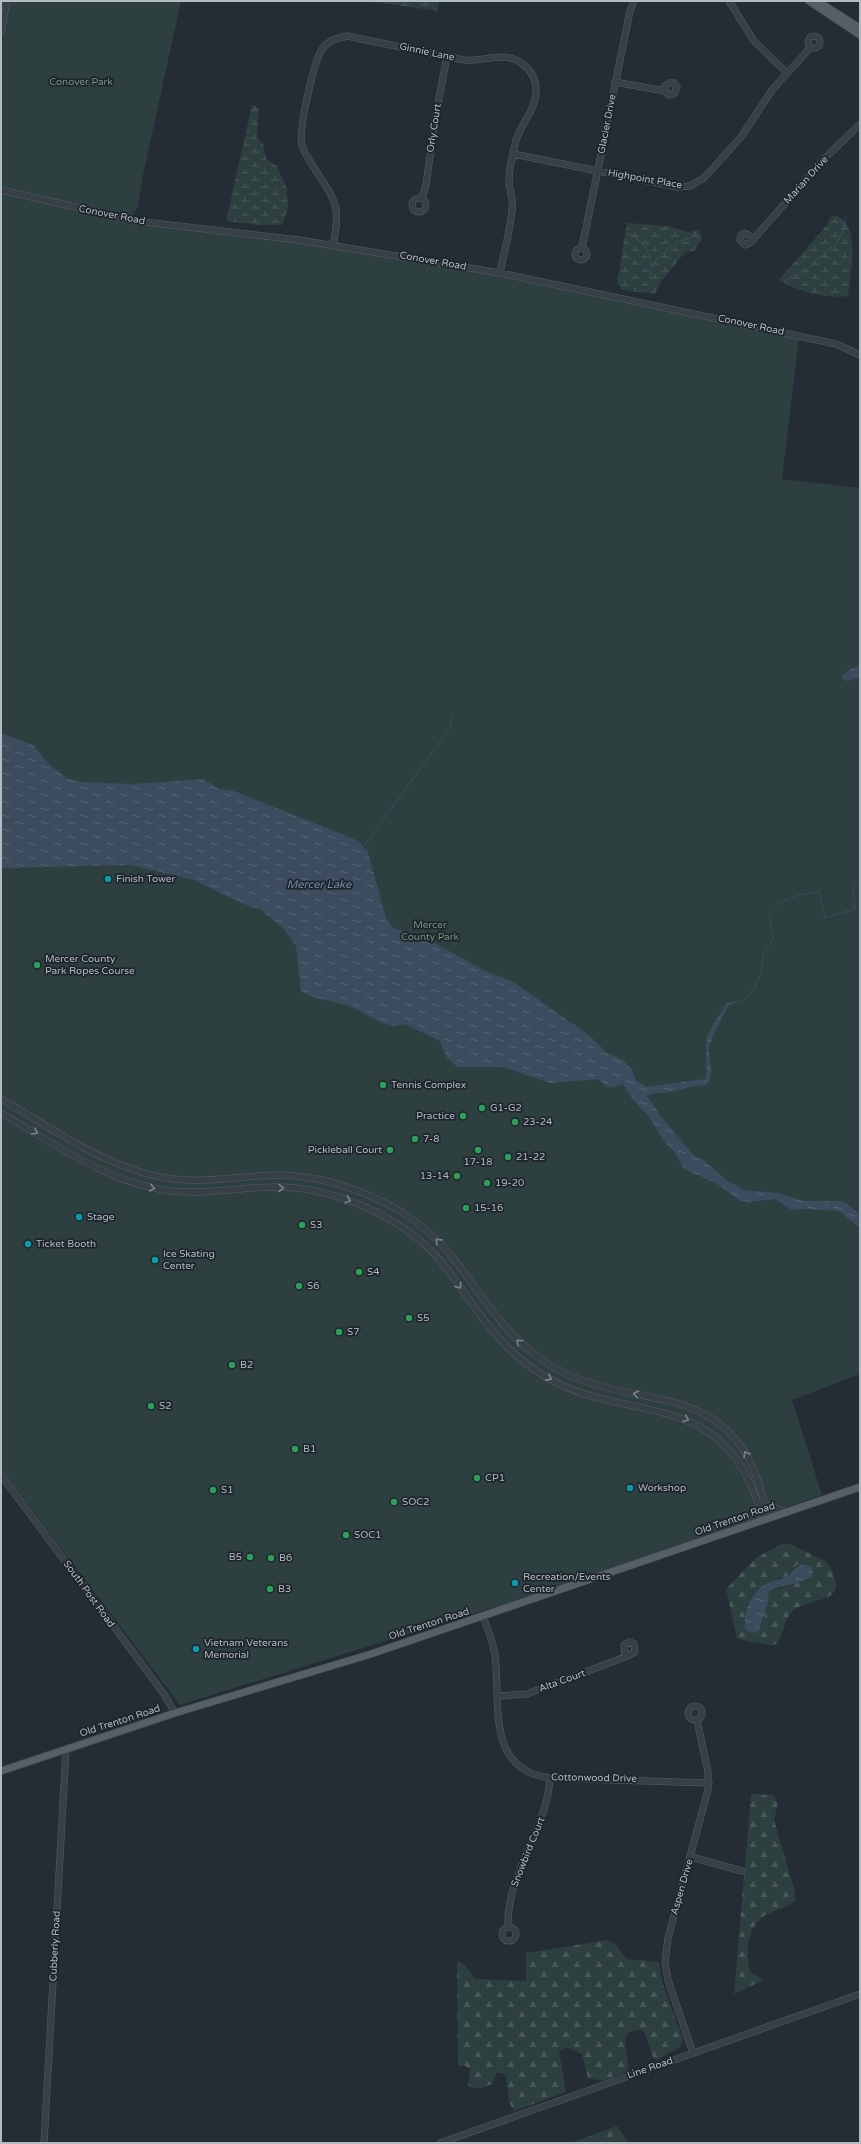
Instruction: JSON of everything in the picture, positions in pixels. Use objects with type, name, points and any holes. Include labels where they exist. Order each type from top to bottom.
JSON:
[{"type":"main road","points":[[809,1],[860,35]]},
{"type":"main road","points":[[818,1],[860,28]]},
{"type":"main road","name":"Old Trenton Road","points":[[1,1771],[175,1713],[371,1654],[483,1617],[860,1487]]},
{"type":"street","points":[[1,32],[7,1]]},
{"type":"street","points":[[729,1],[754,41],[787,73]]},
{"type":"street","name":"Glacier Drive","points":[[582,248],[631,2]]},
{"type":"street","name":"Ginnie Lane","points":[[333,244],[338,218],[336,206],[305,153],[300,139],[316,60],[321,51],[335,39],[348,36],[472,61],[505,56],[521,62],[530,70],[535,81],[536,99],[520,129],[513,154],[509,177],[513,209],[500,273]]},
{"type":"street","name":"Highpoint Place","points":[[513,154],[678,187],[695,184],[704,178],[741,137],[764,102],[787,73],[811,47]]},
{"type":"street","name":"Orly Court","points":[[422,199],[426,184],[437,109],[447,56]]},
{"type":"street","points":[[615,82],[665,91]]},
{"type":"street","name":"Marian Drive","points":[[754,238],[824,159],[860,124]]},
{"type":"street","name":"Conover Road","points":[[1,190],[136,221],[333,244],[500,273],[836,344],[860,355]]},
{"type":"street","points":[[1,1099],[120,1166],[153,1176],[188,1180],[276,1175],[304,1177],[342,1185],[379,1200],[407,1216],[444,1248],[502,1324],[520,1343],[541,1359],[561,1371],[585,1382],[662,1400],[699,1411],[716,1421],[732,1436],[750,1462],[767,1519]]},
{"type":"street","points":[[1,1113],[115,1177],[150,1187],[187,1192],[276,1187],[308,1190],[345,1199],[377,1212],[416,1238],[439,1259],[492,1332],[512,1352],[534,1369],[558,1383],[584,1394],[660,1411],[692,1422],[718,1438],[740,1465],[762,1503],[788,1512]]},
{"type":"street","points":[[71,1153],[77,1142]]},
{"type":"street","points":[[241,1178],[242,1190]]},
{"type":"street","points":[[660,1411],[662,1400]]},
{"type":"street","name":"South Post Road","points":[[1,1475],[164,1694],[175,1713]]},
{"type":"street","points":[[748,1525],[756,1515],[762,1503]]},
{"type":"street","name":"Cottonwood Drive","points":[[483,1617],[495,1655],[500,1734],[508,1754],[518,1765],[530,1773],[550,1778],[709,1783]]},
{"type":"street","name":"Alta Court","points":[[498,1696],[527,1694],[625,1658]]},
{"type":"street","name":"Aspen Drive","points":[[693,2053],[670,1988],[665,1962],[668,1938],[691,1857],[709,1783],[696,1720]]},
{"type":"street","name":"Cubberly Road","points":[[44,2143],[66,1749]]},
{"type":"street","name":"Snowbird Court","points":[[508,1927],[508,1914],[511,1895],[548,1801],[550,1778]]},
{"type":"street","points":[[691,1857],[742,1871]]},
{"type":"street","name":"Line Road","points":[[440,2143],[458,2140],[693,2053],[860,1994]]},
{"type":"green space","name":"Conover Park","points":[[10,1],[181,1],[142,180],[138,207],[132,217],[1,187],[1,46]]},
{"type":"green space","points":[[367,1],[439,1],[438,11]]},
{"type":"green space","points":[[252,105],[259,108],[257,138],[263,144],[266,159],[277,166],[287,189],[288,208],[282,225],[257,225],[226,221]]},
{"type":"green space","name":"Mercer County Park","points":[[1,192],[132,223],[336,247],[459,268],[799,338],[782,479],[860,488],[860,1374],[792,1400],[822,1495],[543,1592],[180,1705],[1,1469]]},
{"type":"green space","points":[[832,215],[843,220],[848,226],[851,235],[852,267],[848,296],[840,297],[813,294],[795,288],[779,280],[826,226]]},
{"type":"green space","points":[[627,223],[667,226],[688,232],[699,230],[702,239],[694,251],[685,252],[660,283],[655,294],[622,290],[617,283]]},
{"type":"green space","points":[[782,1544],[790,1544],[827,1562],[834,1576],[836,1586],[833,1593],[827,1597],[801,1606],[793,1611],[788,1618],[777,1644],[770,1645],[737,1639],[726,1589],[757,1557]],"holes":[[[805,1564],[811,1567],[787,1586],[768,1591],[768,1601],[761,1626],[751,1598],[772,1581],[787,1576],[797,1565]]]},
{"type":"green space","points":[[751,1794],[773,1795],[778,1803],[774,1820],[794,1888],[796,1900],[786,1907],[768,1914],[755,1924],[749,1939],[748,1947],[750,1972],[764,1980],[734,1994]]},
{"type":"green space","points":[[608,1940],[616,1945],[627,1959],[659,1962],[662,1982],[683,2039],[680,2047],[657,2060],[653,2058],[644,2031],[637,2030],[628,2033],[625,2040],[629,2071],[603,2081],[588,2078],[582,2054],[566,2047],[559,2051],[566,2092],[514,2111],[509,2102],[506,2077],[504,2074],[497,2072],[492,2084],[479,2089],[468,2086],[470,2069],[465,2066],[458,2066],[457,1962],[462,1963],[476,1979],[526,1981],[526,1953]]},
{"type":"green space","points":[[617,2126],[629,2143],[571,2143]]},
{"type":"water","points":[[860,666],[860,678],[845,681],[842,678],[842,675],[850,669]]},
{"type":"water","name":"Mercer Lake","points":[[1,733],[33,745],[48,763],[67,778],[82,782],[133,784],[203,779],[219,789],[234,791],[359,841],[368,852],[386,918],[393,928],[431,941],[489,973],[512,981],[590,1036],[606,1052],[623,1060],[632,1070],[636,1080],[646,1087],[705,1079],[707,1072],[706,1043],[708,1034],[726,1003],[744,1000],[729,1005],[714,1034],[709,1049],[711,1075],[706,1085],[654,1093],[647,1096],[660,1115],[693,1155],[703,1160],[728,1181],[744,1190],[778,1193],[803,1201],[843,1201],[860,1214],[860,1228],[839,1211],[802,1209],[792,1210],[775,1199],[748,1202],[739,1200],[716,1183],[684,1169],[675,1153],[663,1140],[650,1118],[634,1101],[623,1084],[610,1088],[599,1079],[550,1083],[503,1067],[457,1067],[447,1058],[440,1041],[405,1024],[395,1026],[382,1023],[350,1006],[309,996],[301,991],[296,946],[282,927],[261,910],[241,903],[194,880],[131,865],[1,868]]},
{"type":"water","points":[[805,1564],[811,1567],[813,1572],[812,1576],[802,1581],[769,1591],[768,1601],[759,1631],[752,1633],[745,1629],[745,1616],[748,1604],[759,1589],[769,1582],[785,1577],[796,1567]]},
{"type":"waterway","points":[[783,281],[802,274],[839,240],[844,227],[843,222],[836,216]]},
{"type":"waterway","points":[[844,226],[846,217]]},
{"type":"waterway","points":[[650,279],[652,268],[663,253],[677,242],[693,236],[696,232]]},
{"type":"waterway","points":[[627,233],[637,238],[647,250],[652,267]]},
{"type":"waterway","points":[[364,846],[447,732],[451,725],[453,715]]},
{"type":"waterway","points":[[745,999],[756,987],[755,983],[761,975],[763,956],[766,948],[774,940],[769,914],[779,904],[791,898],[819,892],[825,918],[855,909],[853,887],[860,879]]},
{"type":"place","name":"Finish Tower","points":[[108,879]]},
{"type":"place","name":"Mercer County Park Ropes Course","points":[[37,965]]},
{"type":"place","name":"Tennis Complex","points":[[383,1085]]},
{"type":"place","name":"G1-G2","points":[[482,1108]]},
{"type":"place","name":"Practice","points":[[463,1116]]},
{"type":"place","name":"23-24","points":[[515,1122]]},
{"type":"place","name":"7-8","points":[[415,1139]]},
{"type":"place","name":"Pickleball Court","points":[[390,1150]]},
{"type":"place","name":"17-18","points":[[478,1150]]},
{"type":"place","name":"21-22","points":[[508,1157]]},
{"type":"place","name":"13-14","points":[[457,1176]]},
{"type":"place","name":"19-20","points":[[487,1183]]},
{"type":"place","name":"15-16","points":[[466,1208]]},
{"type":"place","name":"Stage","points":[[79,1217]]},
{"type":"place","name":"S3","points":[[302,1225]]},
{"type":"place","name":"Ticket Booth","points":[[28,1244]]},
{"type":"place","name":"Ice Skating Center","points":[[155,1260]]},
{"type":"place","name":"S4","points":[[359,1272]]},
{"type":"place","name":"S6","points":[[299,1286]]},
{"type":"place","name":"S5","points":[[409,1318]]},
{"type":"place","name":"S7","points":[[339,1332]]},
{"type":"place","name":"B2","points":[[232,1365]]},
{"type":"place","name":"S2","points":[[151,1406]]},
{"type":"place","name":"B1","points":[[295,1449]]},
{"type":"place","name":"CP1","points":[[477,1478]]},
{"type":"place","name":"Workshop","points":[[630,1488]]},
{"type":"place","name":"S1","points":[[213,1490]]},
{"type":"place","name":"SOC2","points":[[394,1502]]},
{"type":"place","name":"SOC1","points":[[346,1535]]},
{"type":"place","name":"B5","points":[[250,1557]]},
{"type":"place","name":"B6","points":[[271,1558]]},
{"type":"place","name":"Recreation/Events Center","points":[[515,1583]]},
{"type":"place","name":"B3","points":[[270,1589]]},
{"type":"place","name":"Vietnam Veterans Memorial","points":[[196,1649]]}]
